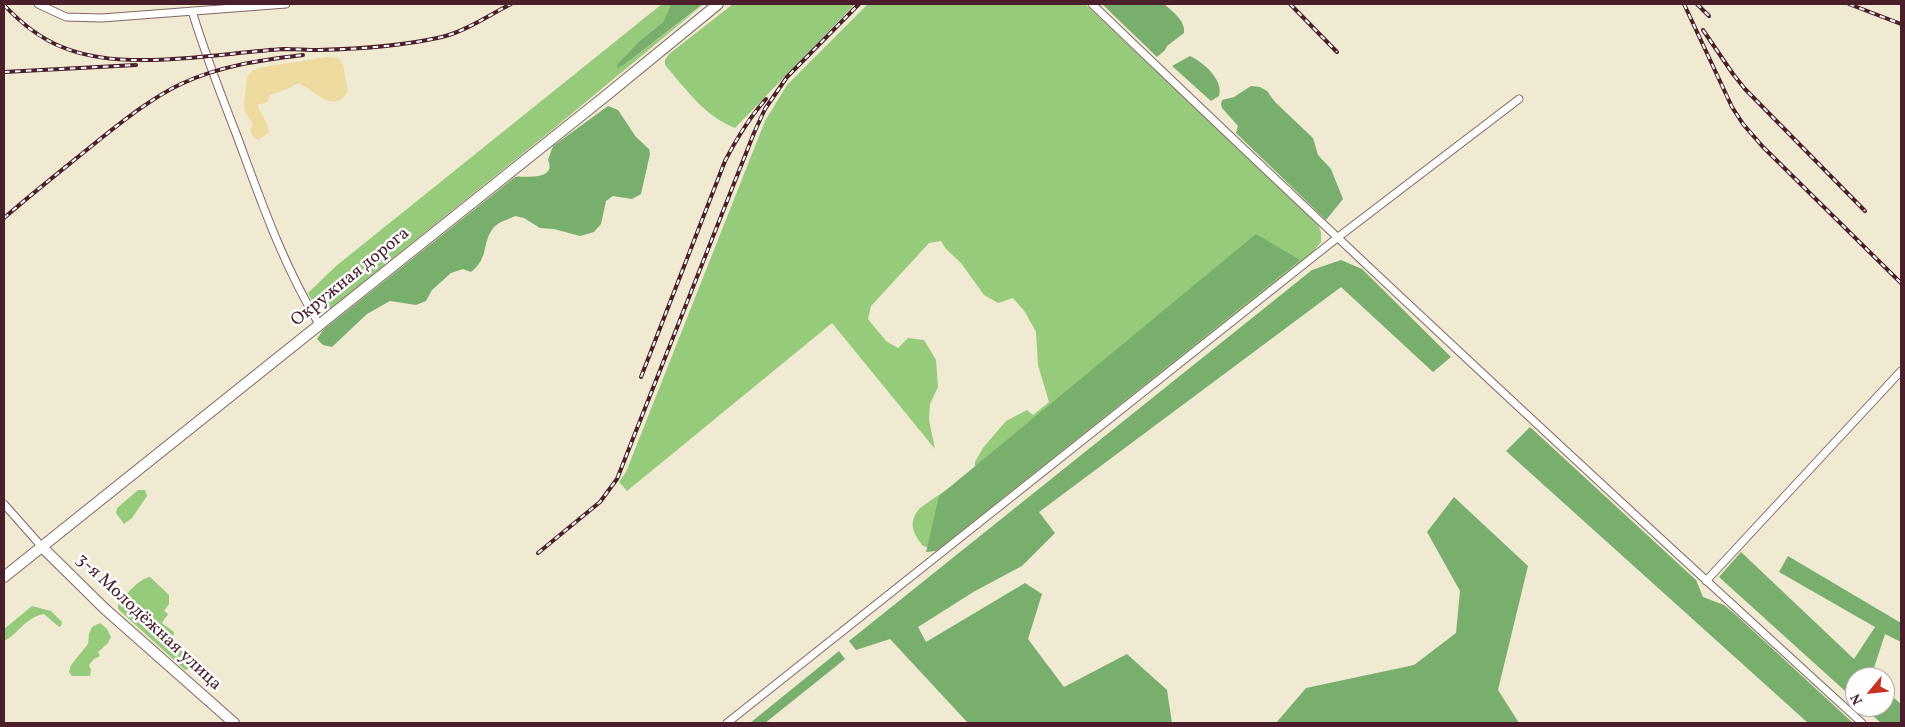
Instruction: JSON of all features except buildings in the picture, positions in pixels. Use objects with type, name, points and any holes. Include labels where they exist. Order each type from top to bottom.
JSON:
[{"type":"main road","name":"Окружная дорога","points":[[4,577],[718,4]]},
{"type":"main road","name":"3-я Молодёжная улица","points":[[42,546],[105,609],[234,723]]},
{"type":"street","points":[[38,4],[66,17],[102,18],[286,4]]},
{"type":"street","points":[[1092,4],[1337,238],[1706,581],[1862,723]]},
{"type":"street","points":[[192,11],[212,72],[279,248],[298,290],[319,324]]},
{"type":"street","points":[[727,723],[1337,238],[1518,100]]},
{"type":"street","points":[[1706,581],[1901,371]]},
{"type":"street","points":[[4,504],[42,546]]},
{"type":"green space","points":[[662,4],[671,4],[663,22],[638,42],[626,55],[624,65],[704,4],[552,130],[331,308],[324,310],[313,303],[308,293],[336,266]]},
{"type":"green space","points":[[671,4],[703,4],[624,65],[617,68],[617,65],[638,42],[663,22]]},
{"type":"green space","points":[[733,4],[855,4],[735,128],[724,123],[705,109],[665,65],[665,60],[669,54]]},
{"type":"green space","points":[[868,4],[1085,4],[1318,225],[1321,232],[1321,242],[1307,259],[944,547],[934,549],[923,546],[914,532],[913,522],[916,513],[920,508],[975,470],[975,462],[983,448],[1006,421],[1027,410],[1033,415],[1049,402],[1038,365],[1036,332],[1025,312],[1013,298],[998,303],[984,295],[961,263],[946,249],[941,241],[929,243],[871,306],[868,319],[886,341],[898,348],[908,338],[924,340],[936,360],[938,387],[930,404],[929,420],[935,449],[832,323],[627,491],[619,482],[626,472],[765,121],[787,85]]},
{"type":"green space","points":[[1102,4],[1164,4],[1181,20],[1184,33],[1167,46],[1157,57]]},
{"type":"green space","points":[[1190,56],[1211,72],[1218,84],[1219,96],[1211,101],[1172,66]]},
{"type":"green space","points":[[1251,86],[1260,87],[1267,91],[1275,102],[1313,138],[1318,155],[1331,169],[1343,199],[1326,220],[1236,133],[1238,126],[1222,108],[1222,100],[1234,97]]},
{"type":"green space","points":[[608,106],[618,110],[636,137],[649,149],[650,154],[641,194],[632,199],[613,196],[606,201],[601,224],[594,232],[580,236],[554,229],[540,228],[524,218],[515,216],[494,227],[490,233],[481,261],[471,272],[463,269],[451,273],[432,290],[426,301],[416,305],[390,301],[367,314],[332,347],[323,345],[317,339],[323,330],[515,177],[545,174],[550,166],[548,160],[553,146]]},
{"type":"green space","points":[[1256,234],[1300,260],[936,551],[926,552],[939,496]]},
{"type":"green space","points":[[1341,260],[1362,269],[1451,357],[1433,372],[1341,287],[1039,512],[1055,533],[1022,566],[975,591],[918,627],[926,642],[1025,583],[1042,594],[1028,639],[1064,687],[1127,654],[1167,690],[1172,723],[968,723],[890,639],[856,650],[849,641],[1312,270]]},
{"type":"green space","points":[[1530,427],[1696,580],[1703,597],[1724,605],[1736,615],[1853,723],[1808,723],[1506,451]]},
{"type":"green space","points":[[138,490],[145,490],[147,496],[132,518],[124,524],[116,513],[117,508]]},
{"type":"green space","points":[[1454,497],[1528,566],[1498,690],[1519,723],[1276,723],[1306,688],[1414,665],[1456,633],[1460,591],[1427,532]]},
{"type":"green space","points":[[1741,552],[1854,659],[1875,627],[1779,572],[1788,556],[1901,623],[1901,642],[1885,634],[1874,667],[1845,667],[1845,691],[1719,577]]},
{"type":"green space","points":[[150,577],[169,595],[169,604],[164,611],[168,614],[162,623],[174,632],[173,638],[192,662],[192,668],[185,670],[118,609],[118,605],[132,588],[145,578]]},
{"type":"green space","points":[[32,606],[51,611],[62,622],[61,626],[59,627],[44,614],[27,622],[4,641],[4,629]]},
{"type":"green space","points":[[100,623],[107,629],[111,637],[108,643],[98,652],[100,656],[89,665],[91,670],[90,676],[72,676],[69,672],[71,665],[88,644],[92,627]]},
{"type":"green space","points":[[839,651],[845,659],[765,723],[750,723]]},
{"type":"green space","points":[[1895,699],[1901,704],[1901,723],[1881,723],[1874,717],[1895,717]]},
{"type":"sand","points":[[327,57],[338,58],[343,65],[348,91],[343,98],[337,101],[324,99],[298,83],[270,95],[268,101],[259,104],[258,107],[268,126],[269,132],[259,140],[254,138],[250,130],[253,124],[245,112],[244,103],[247,77],[252,71],[258,68]]},
{"type":"railway","points":[[4,5],[30,29],[62,47],[87,55],[113,59],[142,60],[201,57],[284,49],[365,48],[412,43],[442,37],[469,27],[511,4]]},
{"type":"railway","points":[[538,553],[600,502],[617,479],[765,109],[787,77],[859,4]]},
{"type":"railway","points":[[1290,4],[1337,52]]},
{"type":"railway","points":[[1684,4],[1732,107],[1743,124],[1763,147],[1901,283]]},
{"type":"railway","points":[[1697,4],[1709,16]]},
{"type":"railway","points":[[1849,4],[1901,24]]},
{"type":"railway","points":[[1703,30],[1745,89],[1865,211]]},
{"type":"railway","points":[[4,218],[118,125],[170,89],[225,68],[303,55]]},
{"type":"railway","points":[[4,72],[136,65]]},
{"type":"railway","points":[[641,377],[725,161],[744,128],[766,99]]}]
